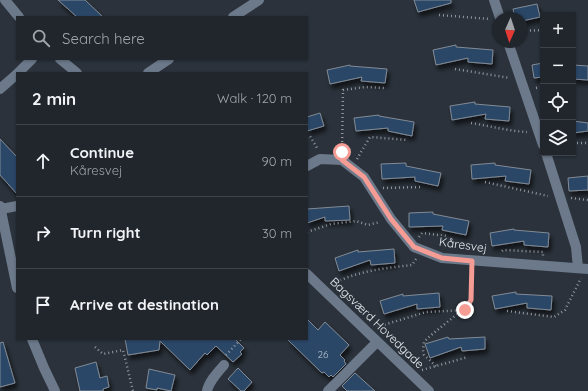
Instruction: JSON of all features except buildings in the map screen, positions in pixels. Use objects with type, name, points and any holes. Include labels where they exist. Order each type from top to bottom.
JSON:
[{"type":"street","points":[[5,0],[18,16]]},
{"type":"street","points":[[235,16],[259,0]]},
{"type":"street","points":[[494,0],[498,12]]},
{"type":"street","points":[[510,48],[540,135]]},
{"type":"street","points":[[18,72],[31,60]]},
{"type":"street","points":[[61,60],[76,72]]},
{"type":"street","points":[[150,72],[168,60]]},
{"type":"street","points":[[0,89],[16,74]]},
{"type":"street","points":[[547,156],[584,269]]},
{"type":"street","points":[[308,165],[320,159],[342,160]]},
{"type":"street","name":"Kåresvej","points":[[342,160],[364,177],[391,219],[417,249],[442,258],[584,269]]},
{"type":"street","points":[[16,206],[1,208],[16,283]]},
{"type":"street","name":"Bagsværd Hovedgade","points":[[308,275],[429,391]]},
{"type":"street","points":[[32,340],[55,391]]},
{"type":"street","points":[[328,391],[377,342]]},
{"type":"street","points":[[207,391],[213,378],[224,365]]},
{"type":"path","points":[[439,15],[492,19]]},
{"type":"path","points":[[528,31],[540,30]]},
{"type":"path","points":[[455,69],[512,78],[520,76]]},
{"type":"path","points":[[342,160],[343,90],[365,87],[384,88]]},
{"type":"path","points":[[471,123],[502,128],[510,131],[539,132]]},
{"type":"path","points":[[308,137],[310,136],[323,159]]},
{"type":"path","points":[[352,168],[370,137],[408,140]]},
{"type":"path","points":[[576,143],[588,143]]},
{"type":"path","points":[[485,182],[539,195],[588,200]]},
{"type":"path","points":[[372,189],[421,187]]},
{"type":"path","points":[[308,232],[331,224],[356,221],[368,225],[391,219]]},
{"type":"path","points":[[323,290],[342,279],[383,269],[412,265],[422,233],[447,236],[451,259]]},
{"type":"path","points":[[436,366],[424,355],[424,342],[462,310],[465,310],[471,300],[472,261]]},
{"type":"path","points":[[507,311],[554,317],[566,310],[584,269]]},
{"type":"path","points":[[368,333],[379,325],[426,312],[462,310]]},
{"type":"path","points":[[224,365],[225,356],[240,340]]},
{"type":"path","points":[[95,347],[103,354],[122,350],[133,391]]},
{"type":"path","points":[[411,374],[468,357]]},
{"type":"route","points":[[342,152],[342,160],[364,177],[391,219],[414,247],[442,258],[472,261],[471,300],[465,310]]}]
